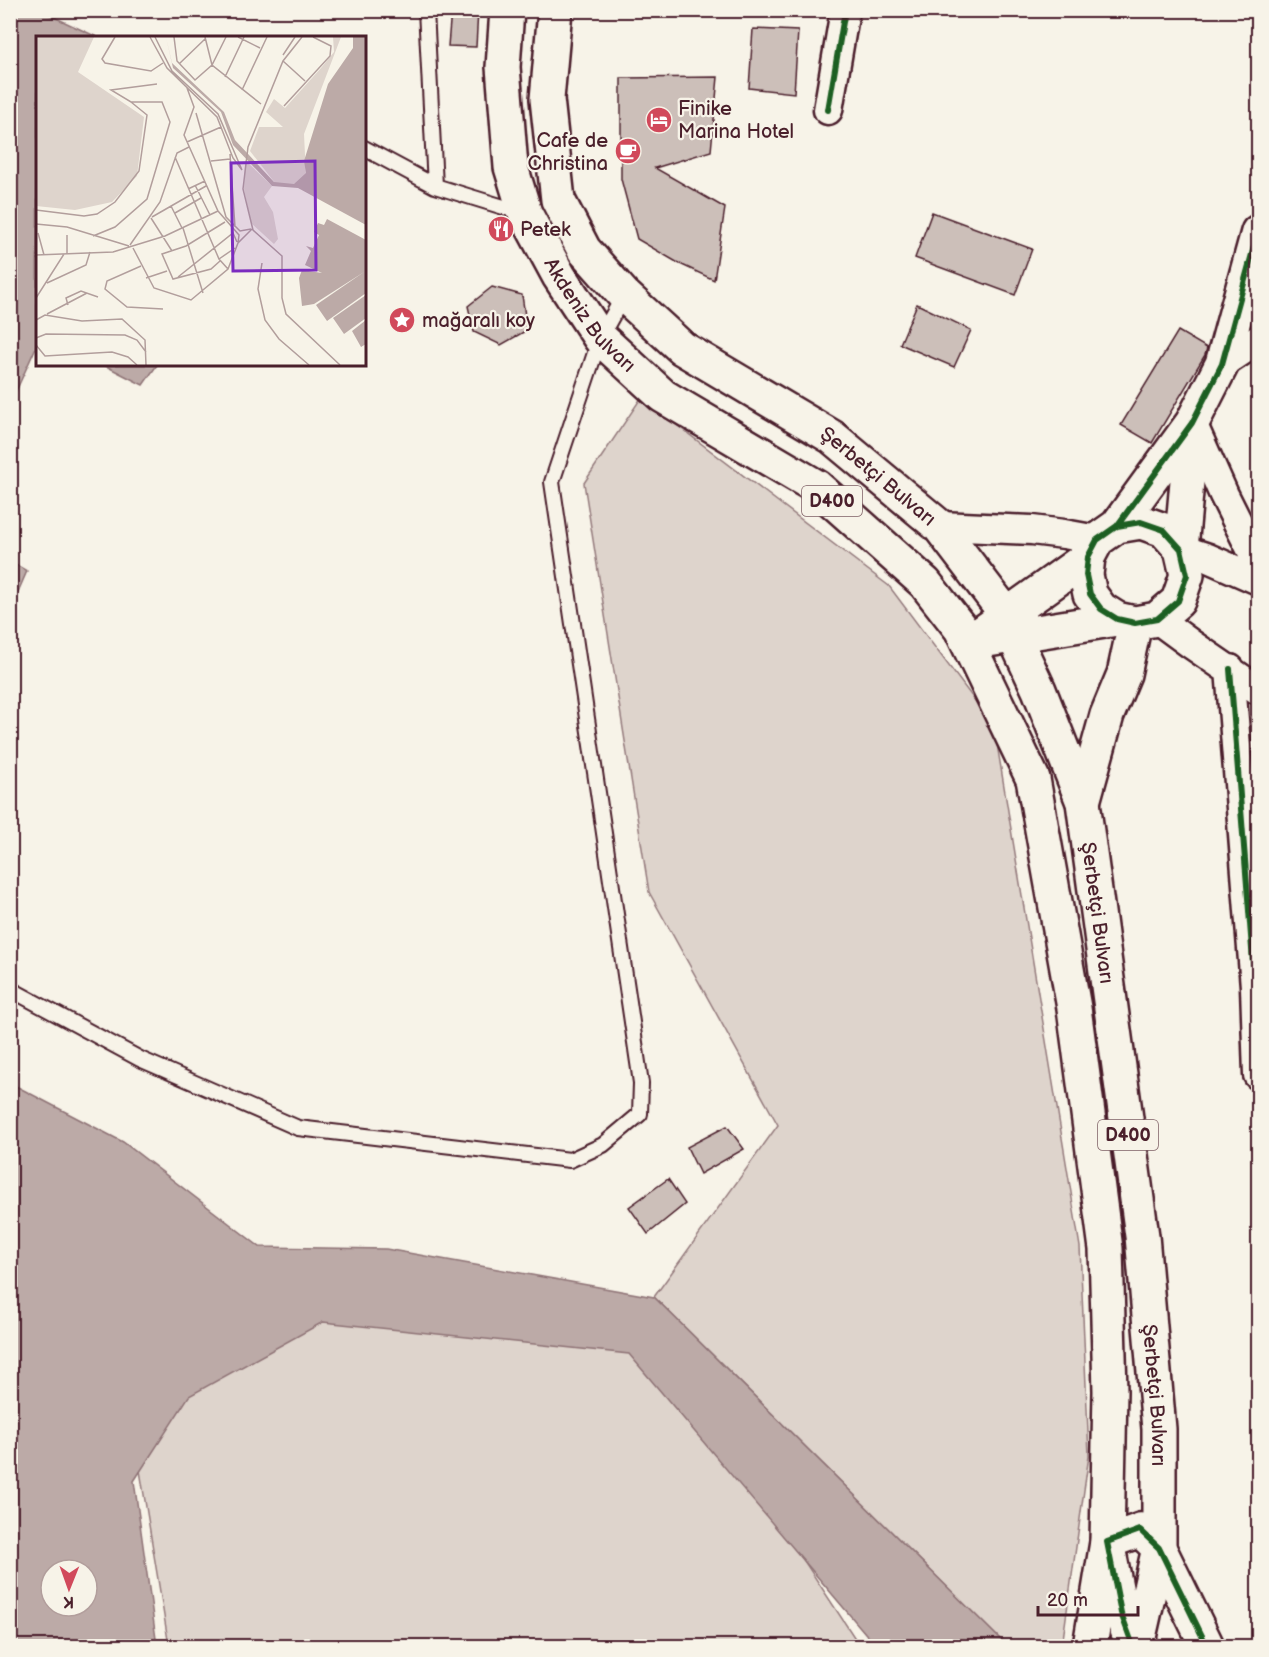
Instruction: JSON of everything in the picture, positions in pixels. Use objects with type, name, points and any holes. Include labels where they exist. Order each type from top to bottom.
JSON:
[{"type":"main road","name":"Akdeniz Bulvarı","points":[[507,10],[503,67],[509,151],[511,167],[525,213],[559,276],[600,338],[663,396]]},
{"type":"main road","name":"Akdeniz Bulvarı","points":[[555,10],[547,99],[558,200],[584,250],[624,295],[682,348]]},
{"type":"main road","points":[[1010,627],[1101,541],[1192,423],[1222,364],[1258,232]]},
{"type":"main road","name":"Şerbetçi Bulvarı","points":[[682,348],[832,437],[939,526],[1000,606],[1039,690],[1083,802],[1142,1236],[1159,1429],[1159,1548],[1135,1647]]},
{"type":"main road","name":"Şerbetçi Bulvarı","points":[[663,396],[817,487],[925,583],[961,629],[969,643],[1033,779],[1074,1008],[1106,1249],[1110,1391],[1107,1542],[1090,1647]]},
{"type":"main road","points":[[969,643],[1010,627],[1136,620],[1178,601],[1187,575],[1180,549],[1192,423]]},
{"type":"main road","points":[[1136,620],[1101,609],[1090,594],[1086,576],[1101,541],[1141,522],[1164,530],[1180,549]]},
{"type":"main road","points":[[1083,802],[1107,715],[1124,674],[1136,620]]},
{"type":"main road","points":[[1135,1647],[1121,1613],[1107,1542],[1140,1530],[1159,1548],[1206,1647]]},
{"type":"street","points":[[828,110],[845,10]]},
{"type":"street","points":[[1222,364],[1258,340]]},
{"type":"street","points":[[1192,423],[1258,563]]},
{"type":"street","points":[[939,526],[1032,530],[1101,541]]},
{"type":"street","points":[[1180,549],[1208,558],[1258,580]]},
{"type":"street","points":[[1136,620],[1191,644],[1258,690]]},
{"type":"street","points":[[1230,669],[1249,781],[1258,1075]]},
{"type":"lane","points":[[426,10],[435,186]]},
{"type":"lane","points":[[366,149],[435,186],[525,213]]},
{"type":"lane","points":[[10,988],[140,1059],[298,1128],[570,1160],[603,1145],[640,1114],[641,1083],[552,482],[600,338],[624,295]]},
{"type":"shaded area","points":[[11,10],[41,11],[95,36],[36,36],[36,347],[11,402]]},
{"type":"shaded area","points":[[106,366],[156,366],[143,385]]},
{"type":"shaded area","points":[[641,398],[889,586],[994,726],[1080,1247],[1089,1455],[1062,1646],[1007,1646],[654,1297],[778,1125],[649,892],[584,483]]},
{"type":"shaded area","points":[[11,562],[27,571],[11,608]]},
{"type":"shaded area","points":[[10,1083],[123,1142],[260,1247],[386,1249],[654,1297],[1007,1646],[876,1646],[629,1354],[323,1322],[189,1396],[134,1481],[157,1646],[11,1646]]},
{"type":"shaded area","points":[[315,1289],[606,1331],[724,1439],[860,1646],[169,1646],[133,1428]]},
{"type":"building","points":[[451,10],[478,10],[476,47],[448,46]]},
{"type":"building","points":[[753,29],[798,31],[794,93],[749,88]]},
{"type":"building","points":[[718,77],[711,151],[655,168],[725,208],[714,280],[680,264],[637,239],[621,179],[621,78]]},
{"type":"building","points":[[932,212],[1032,249],[1015,295],[915,258]]},
{"type":"building","points":[[492,287],[522,295],[527,330],[501,345],[474,332],[468,306]]},
{"type":"building","points":[[917,304],[971,330],[954,367],[900,344]]},
{"type":"building","points":[[1178,331],[1207,348],[1152,443],[1121,425]]},
{"type":"building","points":[[727,1126],[744,1149],[700,1174],[687,1147]]},
{"type":"building","points":[[668,1179],[685,1204],[648,1234],[629,1207]]},
{"type":"cycle path","points":[[828,110],[845,10]]},
{"type":"cycle path","points":[[1117,526],[1141,522],[1164,530],[1181,549],[1187,575],[1178,601],[1157,619],[1135,623],[1117,619],[1101,609],[1090,594],[1086,575],[1088,557],[1097,540],[1117,526],[1192,423],[1222,364],[1258,232]]},
{"type":"cycle path","points":[[1230,669],[1255,987],[1258,1075]]},
{"type":"cycle path","points":[[1133,1646],[1121,1613],[1107,1542],[1140,1530],[1159,1548],[1207,1646]]},
{"type":"place","name":"Finike Marina Hotel","points":[[659,120]]},
{"type":"place","name":"Cafe de Christina","points":[[628,151]]},
{"type":"place","name":"Petek","points":[[501,229]]},
{"type":"place","name":"mağaralı koy","points":[[402,320]]}]
